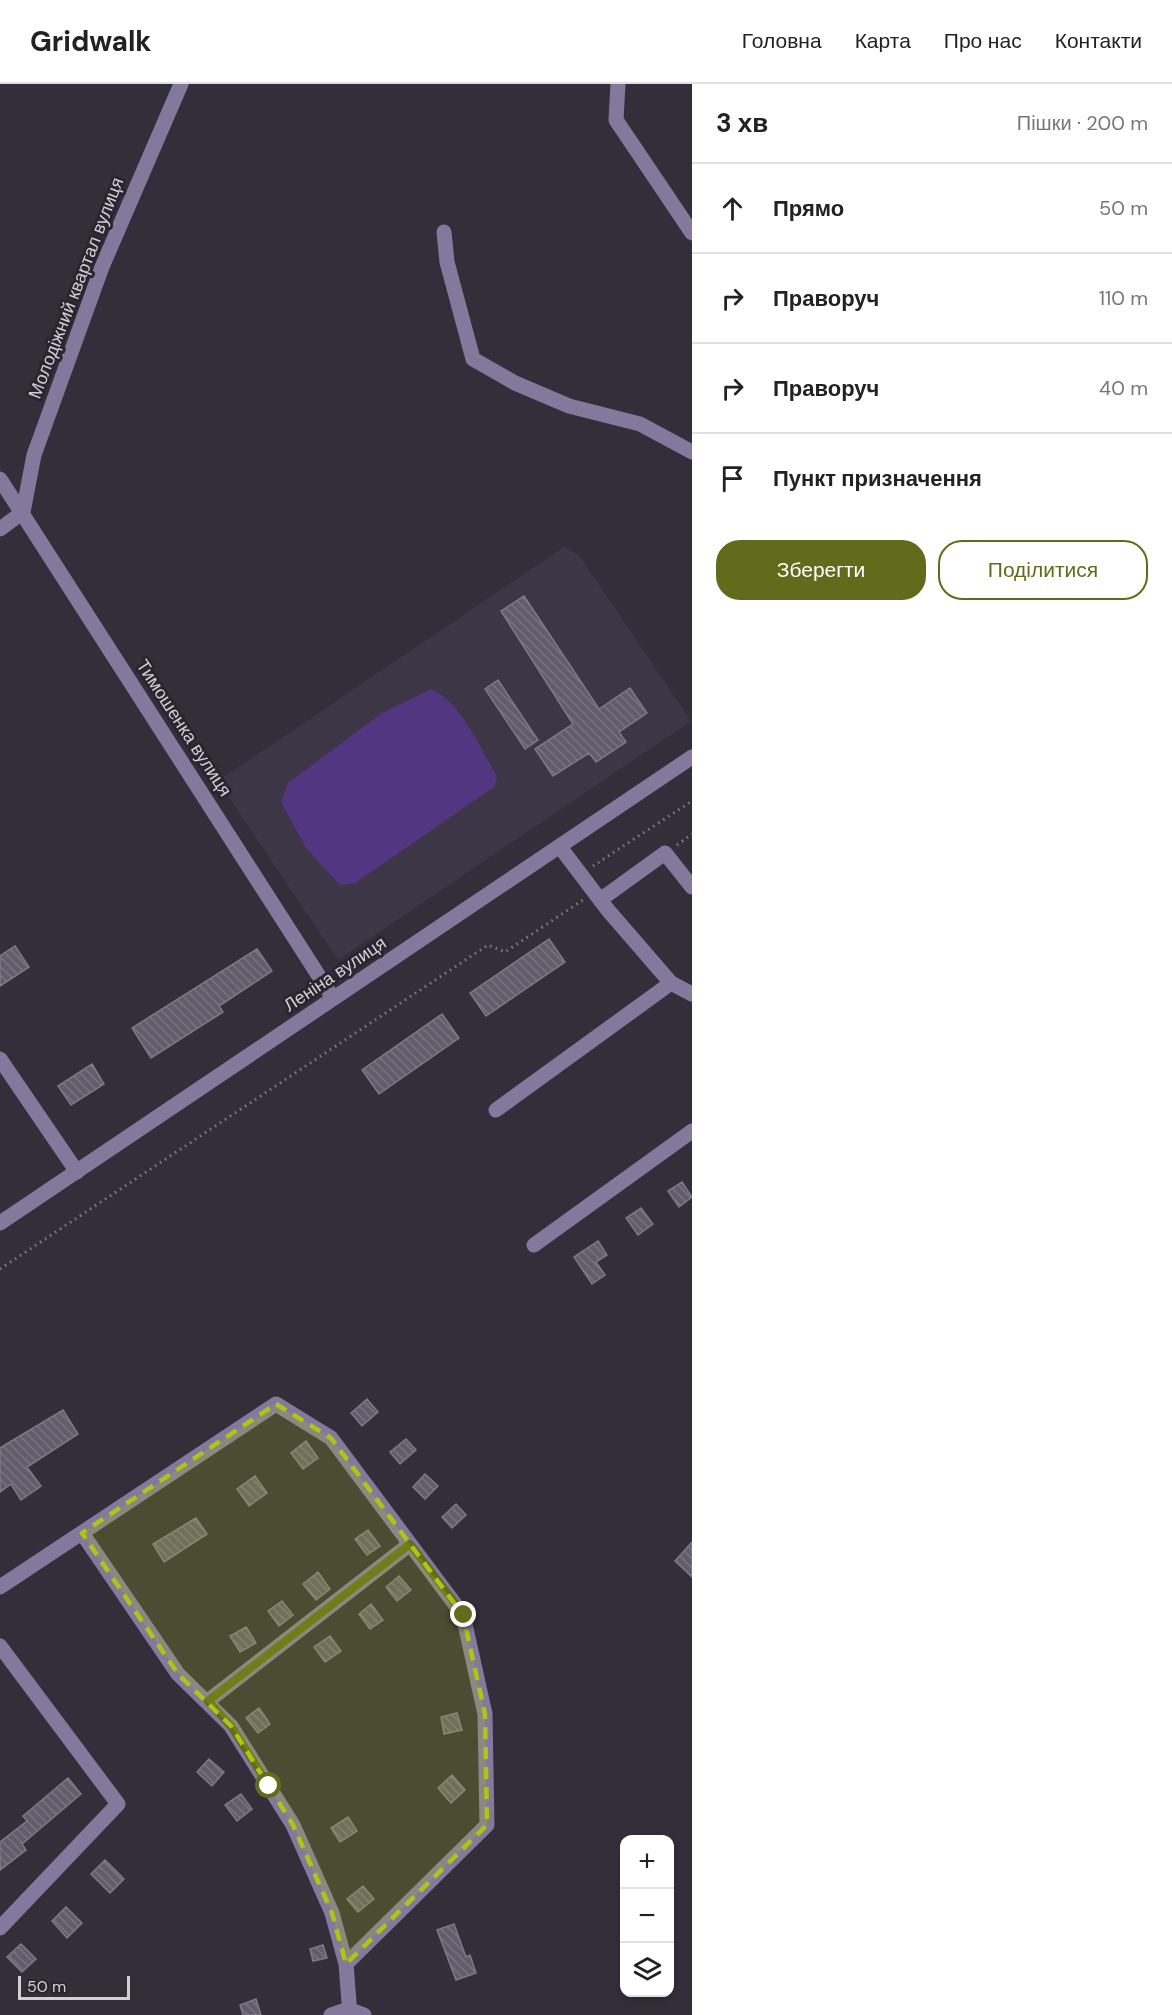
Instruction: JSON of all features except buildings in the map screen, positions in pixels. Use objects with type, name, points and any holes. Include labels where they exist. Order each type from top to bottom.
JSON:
[{"type":"street","name":"Молодіжний квартал вулиця","points":[[23,512],[34,455],[102,267],[181,84]]},
{"type":"street","points":[[618,84],[616,120],[692,233]]},
{"type":"street","points":[[444,232],[447,262],[474,359],[515,383],[569,406],[640,423],[692,452]]},
{"type":"street","name":"Тимошенка вулиця","points":[[0,479],[333,998]]},
{"type":"street","points":[[0,530],[23,512]]},
{"type":"street","name":"Леніна вулиця","points":[[0,1223],[692,757]]},
{"type":"street","points":[[560,847],[597,896],[671,983],[692,994]]},
{"type":"street","points":[[597,896],[665,853],[692,887]]},
{"type":"street","points":[[496,1110],[671,983]]},
{"type":"street","points":[[0,1059],[77,1172]]},
{"type":"street","points":[[534,1245],[692,1131]]},
{"type":"street","points":[[0,1587],[276,1404],[331,1438],[464,1615],[485,1714],[487,1825],[346,1964]]},
{"type":"street","points":[[82,1533],[178,1674],[231,1726],[293,1825],[332,1913],[346,1964],[349,2012]]},
{"type":"street","points":[[208,1701],[410,1544]]},
{"type":"street","points":[[0,1646],[118,1804],[0,1928]]},
{"type":"street","points":[[331,2015],[349,2012],[364,2015]]},
{"type":"path","points":[[581,874],[692,801]]},
{"type":"path","points":[[665,853],[692,834]]},
{"type":"path","points":[[0,1269],[488,945],[505,952],[597,896]]},
{"type":"highlighted area","points":[[276,1404],[331,1438],[463,1615],[485,1714],[487,1825],[346,1964],[332,1913],[293,1825],[231,1726],[178,1674],[82,1533]]},
{"type":"shaded area","points":[[564,547],[579,555],[691,721],[338,960],[218,781]]},
{"type":"shaded area","points":[[431,689],[451,704],[469,727],[497,777],[494,787],[355,883],[340,885],[306,848],[281,802],[288,783],[382,713]]},
{"type":"route","points":[[269,1786],[231,1726],[208,1701],[410,1544],[464,1615]]}]
